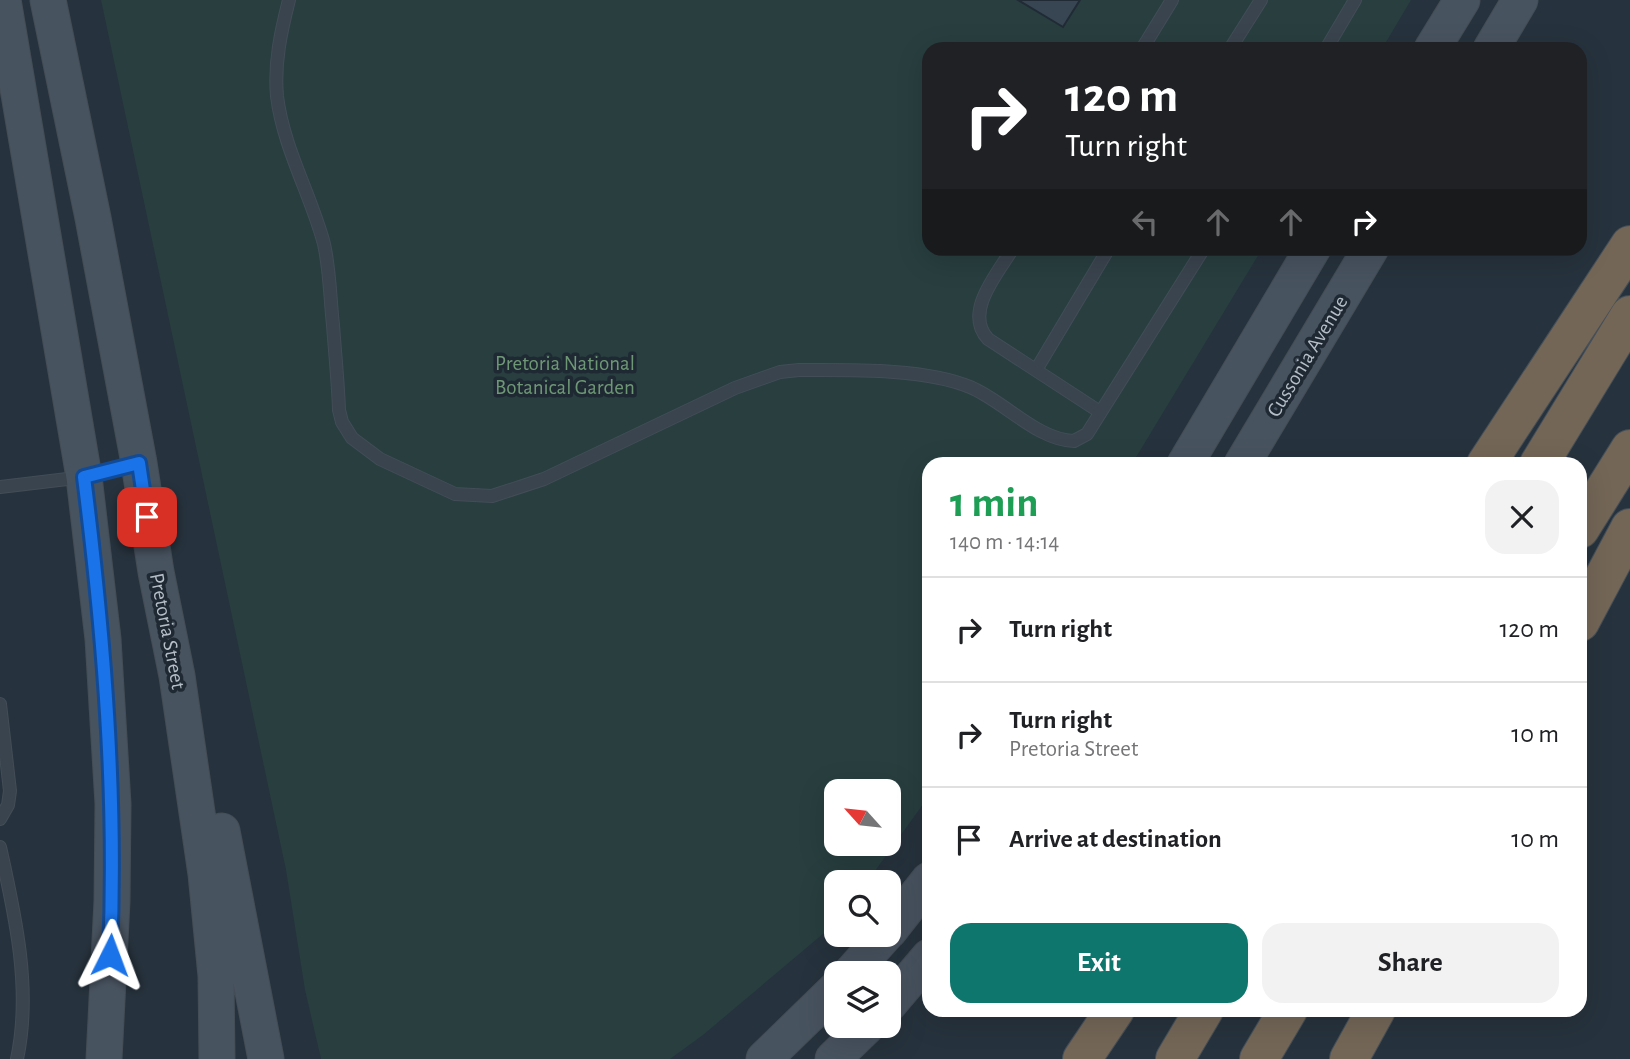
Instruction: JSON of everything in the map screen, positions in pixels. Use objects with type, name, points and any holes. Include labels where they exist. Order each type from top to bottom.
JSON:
[{"type":"highway","points":[[1491,457],[1630,245]]},
{"type":"highway","points":[[1543,457],[1630,315]]},
{"type":"highway","points":[[1587,518],[1630,449]]},
{"type":"highway","points":[[1587,609],[1630,528]]},
{"type":"highway","points":[[1082,1059],[1110,1017]]},
{"type":"highway","points":[[1103,1059],[1129,1017]]},
{"type":"highway","points":[[1175,1059],[1200,1017]]},
{"type":"highway","points":[[1259,1059],[1284,1017]]},
{"type":"highway","points":[[1349,1059],[1372,1017]]},
{"type":"main road","points":[[3,0],[84,477],[103,639],[113,804],[112,901],[104,1059]]},
{"type":"main road","name":"Pretoria Street","points":[[48,0],[90,205],[177,676],[206,874],[216,976],[217,1059]]},
{"type":"main road","points":[[1436,42],[1462,0]]},
{"type":"main road","points":[[1495,42],[1520,0]]},
{"type":"main road","points":[[1189,457],[1308,256]]},
{"type":"main road","name":"Cussonia Avenue","points":[[1246,457],[1366,256]]},
{"type":"main road","points":[[177,676],[199,737],[214,792],[266,1059]]},
{"type":"main road","points":[[901,916],[922,889]]},
{"type":"main road","points":[[862,961],[875,947]]},
{"type":"main road","points":[[901,990],[922,965]]},
{"type":"main road","points":[[764,1059],[824,1001]]},
{"type":"main road","points":[[833,1059],[855,1038]]},
{"type":"lane","points":[[289,0],[282,26],[276,72],[278,98],[284,128],[312,204],[324,247],[329,278],[339,410],[346,431],[380,459],[455,494],[492,496],[544,479],[735,388],[780,372],[799,370],[926,374],[973,388],[1054,437],[1074,441],[1087,434],[1199,256]]},
{"type":"lane","points":[[1146,42],[1172,0]]},
{"type":"lane","points":[[1234,42],[1261,0]]},
{"type":"lane","points":[[1330,42],[1355,0]]},
{"type":"lane","points":[[1008,256],[984,297],[978,322],[981,332],[1100,412]]},
{"type":"lane","points":[[1036,370],[1104,256]]},
{"type":"lane","points":[[0,488],[84,477],[139,463]]},
{"type":"lane","points":[[0,704],[10,791],[9,805],[0,819]]},
{"type":"lane","points":[[0,847],[17,925],[21,961],[20,1044],[16,1059]]},
{"type":"green space","name":"Pretoria National Botanical Garden","points":[[101,0],[1411,0],[1386,42],[922,42],[922,256],[1258,256],[1136,457],[922,457],[922,806],[901,835],[901,779],[824,779],[824,856],[886,856],[876,870],[824,870],[824,933],[703,1035],[670,1059],[321,1059],[305,990],[286,870]]},
{"type":"building","points":[[1018,0],[1080,0],[1063,27]]},
{"type":"route","points":[[110,955],[113,804],[109,720],[103,639],[84,477],[139,463],[147,517]]}]
